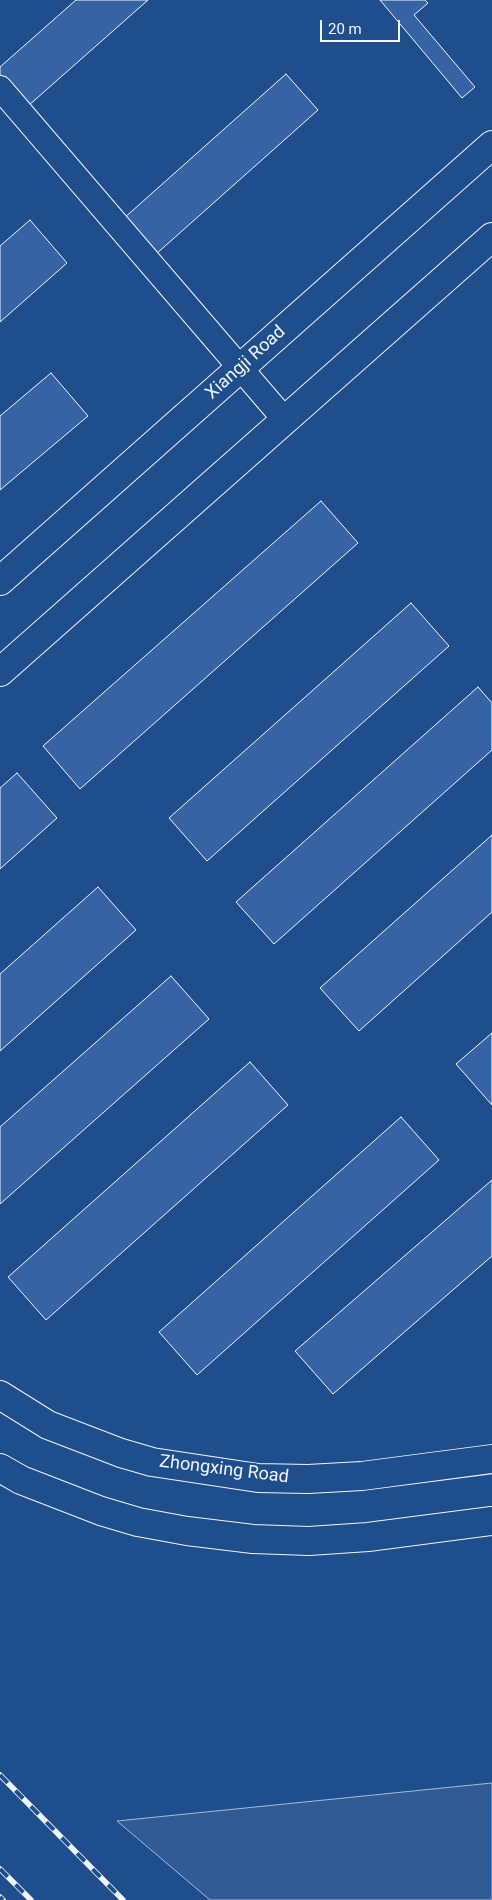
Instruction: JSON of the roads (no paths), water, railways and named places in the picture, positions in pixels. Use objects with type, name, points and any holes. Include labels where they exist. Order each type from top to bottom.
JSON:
[{"type":"street","points":[[0,88],[285,420]]},
{"type":"street","name":"Xiangji Road","points":[[0,581],[492,145]]},
{"type":"street","points":[[0,672],[492,237]]},
{"type":"street","name":"Zhongxing Road","points":[[0,1395],[48,1425],[121,1453],[152,1462],[196,1470],[258,1478],[308,1479],[362,1476],[492,1459]]},
{"type":"street","points":[[0,1468],[21,1480],[101,1511],[138,1522],[187,1531],[253,1539],[309,1541],[368,1537],[492,1521]]},
{"type":"railway","points":[[0,1775],[123,1900]]},
{"type":"railway","points":[[0,1869],[31,1900]]},
{"type":"railway","points":[[0,1897],[3,1900]]}]
